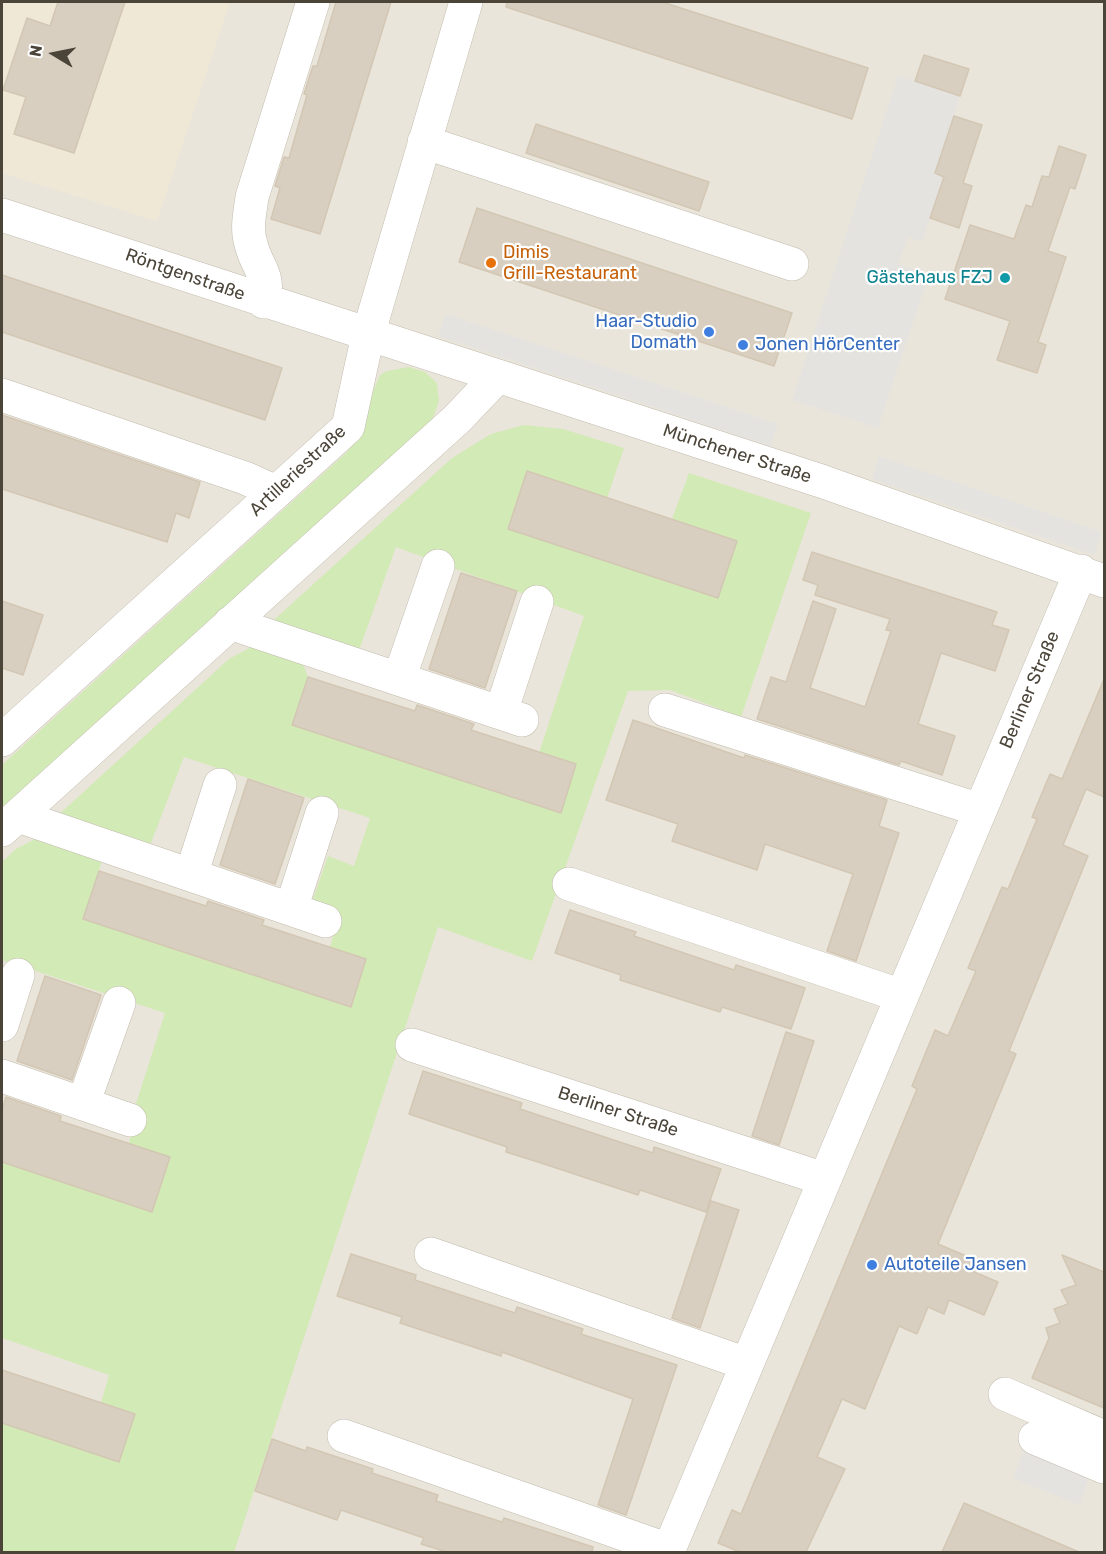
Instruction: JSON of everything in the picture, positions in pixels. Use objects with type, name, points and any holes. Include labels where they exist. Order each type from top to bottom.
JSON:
[{"type":"street","points":[[264,302],[267,284],[251,245],[248,228],[252,197],[313,2]]},
{"type":"street","name":"Artilleriestraße","points":[[2,740],[348,428],[368,334],[466,2]]},
{"type":"street","points":[[424,142],[792,264]]},
{"type":"street","name":"Röntgenstraße","points":[[2,215],[368,334]]},
{"type":"street","name":"Münchener Straße","points":[[368,334],[814,479],[1093,576]]},
{"type":"street","points":[[10,823],[457,419],[497,376]]},
{"type":"street","points":[[2,395],[245,478],[276,492]]},
{"type":"street","points":[[399,679],[438,566]]},
{"type":"street","name":"Berliner Straße","points":[[344,1436],[668,1551],[980,810],[1093,576]]},
{"type":"street","points":[[230,623],[511,716],[537,602]]},
{"type":"street","points":[[665,710],[980,810]]},
{"type":"street","points":[[191,875],[220,785]]},
{"type":"street","points":[[291,909],[322,813]]},
{"type":"street","points":[[10,823],[191,875],[325,921]]},
{"type":"street","points":[[569,884],[902,996]]},
{"type":"street","points":[[2,1025],[18,975]]},
{"type":"street","points":[[83,1104],[119,1003]]},
{"type":"street","name":"Berliner Straße","points":[[412,1045],[824,1179]]},
{"type":"street","points":[[2,1076],[130,1120]]},
{"type":"street","points":[[431,1254],[747,1364]]},
{"type":"street","points":[[1005,1394],[1104,1437]]},
{"type":"street","points":[[1035,1438],[1104,1467]]},
{"type":"shaded area","points":[[2,2],[1104,2],[1104,1552],[2,1552]]},
{"type":"shaded area","points":[[2,2],[230,2],[157,221],[2,173]]},
{"type":"shaded area","points":[[898,76],[960,96],[935,173],[944,177],[922,242],[908,237],[898,264],[929,275],[878,428],[792,400]]},
{"type":"shaded area","points":[[446,314],[778,424],[770,446],[438,336]]},
{"type":"shaded area","points":[[879,456],[1102,532],[1094,555],[872,479]]},
{"type":"shaded area","points":[[1025,1447],[1091,1473],[1079,1505],[1013,1478]]},
{"type":"green space","points":[[409,367],[425,372],[437,383],[439,401],[432,421],[2,812],[2,765],[347,452],[380,375],[387,371]]},
{"type":"green space","points":[[524,425],[563,429],[624,448],[607,498],[527,472],[508,529],[718,598],[737,541],[672,519],[689,473],[811,513],[741,717],[670,690],[628,691],[532,961],[438,927],[234,1552],[2,1552],[2,1423],[119,1462],[101,1403],[109,1375],[2,1338],[2,1162],[151,1212],[129,1144],[134,1110],[165,1013],[2,960],[2,862],[16,849],[35,839],[102,861],[83,919],[350,1007],[366,959],[330,947],[338,919],[309,910],[328,856],[354,866],[370,818],[184,757],[149,848],[55,818],[229,659],[262,641],[300,656],[308,677],[292,724],[539,753],[584,616],[396,547],[357,656],[277,628],[275,619],[452,458],[491,434]]},
{"type":"building","points":[[58,2],[125,2],[74,153],[14,134],[26,97],[3,90],[27,18],[50,26]]},
{"type":"building","points":[[336,2],[391,2],[320,234],[271,219],[280,188],[275,186],[284,157],[289,158],[307,95],[304,94],[313,66],[317,66]]},
{"type":"building","points":[[507,2],[662,2],[868,68],[852,119],[506,7]]},
{"type":"building","points":[[924,55],[969,69],[960,96],[915,81]]},
{"type":"building","points":[[954,116],[982,125],[963,183],[972,186],[959,228],[930,218],[944,177],[935,173]]},
{"type":"building","points":[[536,124],[709,182],[699,211],[526,153]]},
{"type":"building","name":"Gästehaus FZJ","points":[[1059,146],[1086,155],[1075,189],[1070,187],[1048,251],[1066,257],[1038,342],[1046,345],[1037,373],[997,360],[1010,321],[945,299],[970,225],[1014,239],[1026,205],[1032,207],[1042,176],[1049,177]]},
{"type":"building","points":[[477,208],[792,313],[774,366],[459,262]]},
{"type":"building","points":[[2,275],[282,368],[265,420],[2,332]]},
{"type":"building","points":[[2,415],[200,482],[189,518],[176,513],[167,542],[2,489]]},
{"type":"building","points":[[527,471],[737,541],[718,598],[508,529]]},
{"type":"building","points":[[812,552],[997,612],[992,625],[1009,630],[995,671],[941,653],[918,724],[955,736],[942,775],[901,761],[899,765],[757,719],[771,677],[786,682],[813,601],[836,609],[810,688],[865,707],[891,631],[886,630],[890,619],[815,595],[818,585],[803,580]]},
{"type":"building","points":[[461,573],[517,591],[485,688],[429,669]]},
{"type":"building","points":[[2,601],[43,615],[23,675],[2,668]]},
{"type":"building","points":[[308,677],[415,711],[417,705],[474,724],[471,730],[576,764],[561,813],[292,725]]},
{"type":"building","points":[[1104,679],[1104,797],[1086,789],[1063,845],[1088,856],[1009,1051],[1016,1054],[938,1244],[978,1261],[974,1272],[998,1282],[984,1315],[949,1300],[944,1314],[928,1307],[917,1334],[899,1326],[865,1409],[842,1399],[817,1457],[845,1469],[806,1552],[740,1552],[718,1543],[732,1510],[741,1514],[917,1089],[912,1086],[935,1030],[948,1036],[976,971],[968,968],[1002,887],[1008,889],[1037,819],[1032,817],[1050,774],[1062,779]]},
{"type":"building","points":[[633,720],[744,758],[745,755],[887,800],[879,826],[899,833],[856,961],[827,951],[853,874],[765,844],[757,870],[672,841],[678,824],[606,800]]},
{"type":"building","points":[[248,779],[304,798],[275,884],[220,865]]},
{"type":"building","points":[[99,871],[206,906],[208,901],[264,920],[262,925],[366,959],[351,1007],[83,919]]},
{"type":"building","points":[[570,910],[636,932],[634,936],[734,970],[736,965],[805,988],[791,1029],[722,1007],[720,1012],[620,980],[621,975],[555,953]]},
{"type":"building","points":[[45,976],[101,995],[72,1080],[17,1061]]},
{"type":"building","points":[[786,1032],[814,1041],[779,1145],[752,1136]]},
{"type":"building","points":[[423,1071],[522,1103],[520,1109],[653,1153],[654,1147],[721,1169],[706,1212],[640,1190],[638,1195],[506,1152],[507,1147],[409,1114]]},
{"type":"building","points":[[6,1097],[61,1116],[60,1121],[170,1157],[152,1212],[2,1162],[2,1110]]},
{"type":"building","points":[[711,1201],[739,1210],[700,1328],[672,1318]]},
{"type":"building","points":[[351,1254],[416,1275],[415,1280],[515,1313],[517,1307],[583,1329],[581,1334],[677,1365],[626,1515],[598,1505],[633,1399],[502,1352],[501,1356],[400,1323],[402,1317],[337,1296]]},
{"type":"building","points":[[1062,1255],[1104,1272],[1104,1408],[1032,1378],[1049,1338],[1046,1328],[1060,1323],[1054,1309],[1068,1304],[1061,1290],[1076,1285]]},
{"type":"building","points":[[2,1370],[135,1414],[119,1462],[2,1423]]},
{"type":"building","points":[[272,1439],[306,1451],[307,1447],[373,1469],[372,1473],[438,1495],[436,1501],[502,1522],[504,1518],[593,1547],[592,1552],[447,1552],[421,1544],[424,1538],[341,1510],[337,1520],[286,1502],[255,1491]]},
{"type":"building","points":[[964,1503],[1079,1552],[942,1552]]},
{"type":"place","name":"Dimis Grill-Restaurant","points":[[491,263]]},
{"type":"place","name":"Gästehaus FZJ","points":[[1005,278]]},
{"type":"place","name":"Haar-Studio Domath","points":[[709,332]]},
{"type":"place","name":"Jonen HörCenter","points":[[743,345]]},
{"type":"place","name":"Autoteile Jansen","points":[[872,1265]]}]
